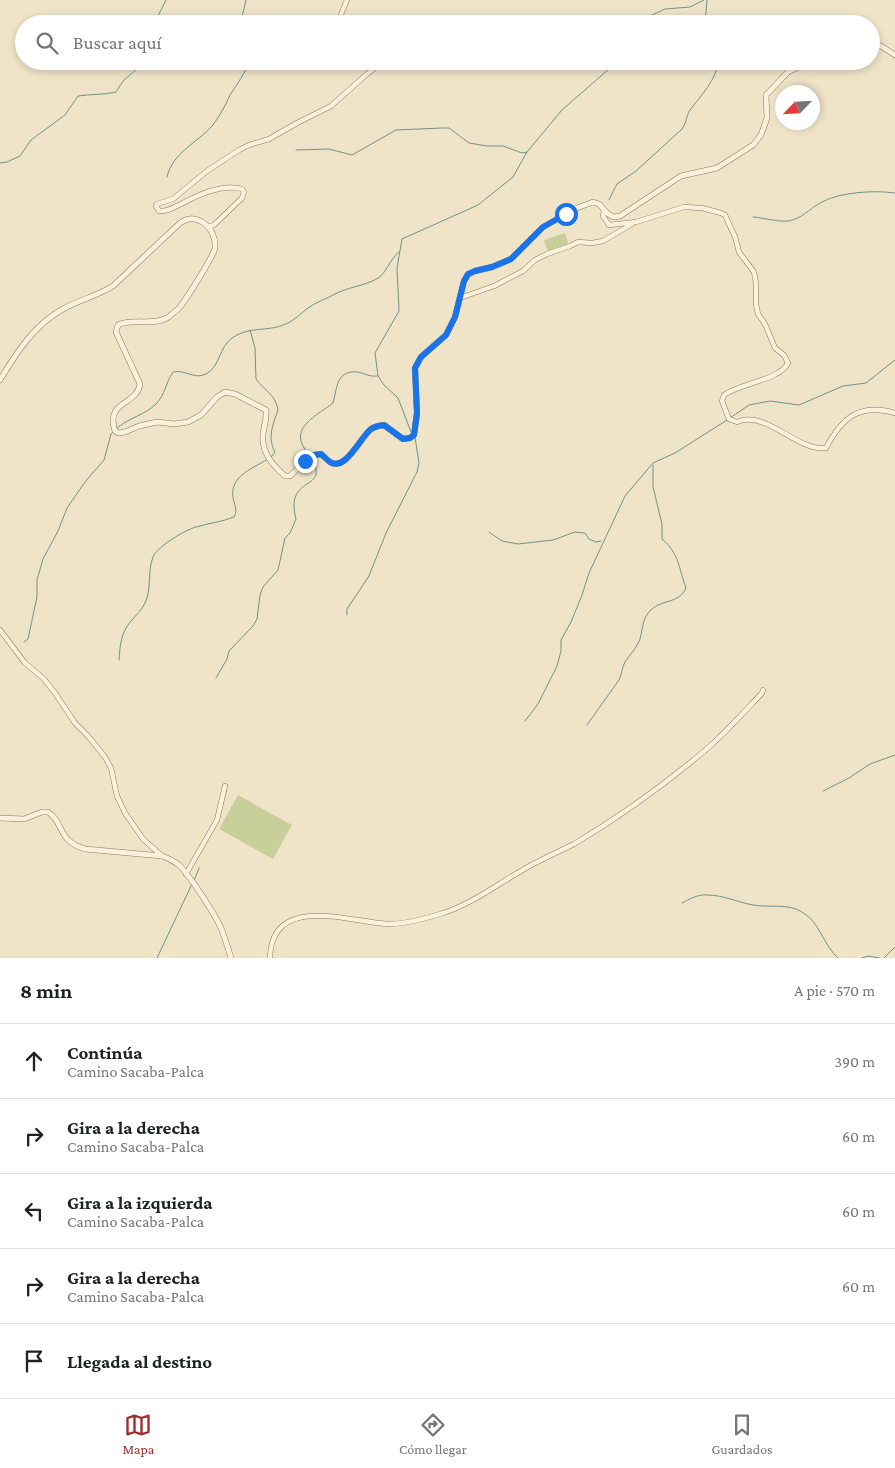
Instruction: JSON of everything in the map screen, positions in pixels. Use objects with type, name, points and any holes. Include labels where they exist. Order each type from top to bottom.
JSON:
[{"type":"street","points":[[341,15],[347,0]]},
{"type":"street","points":[[880,46],[895,55]]},
{"type":"street","points":[[208,227],[214,225],[242,198],[244,192],[242,189],[236,187],[206,193],[168,210],[159,211],[157,204],[179,195],[207,171],[239,150],[269,139],[331,106],[372,70]]},
{"type":"street","points":[[0,380],[13,358],[34,330],[45,320],[65,308],[100,294],[113,286],[171,231],[187,219],[195,219],[208,227],[214,236],[213,252],[178,308],[166,318],[144,322],[124,322],[118,325],[116,332],[140,384],[139,390],[134,396],[119,405],[114,414],[112,423],[115,431],[119,433],[157,422],[175,424],[188,422],[202,415],[222,393],[229,392],[266,410],[267,417],[263,442],[269,459],[285,476],[290,476],[314,455],[321,454],[331,463],[337,464],[345,461],[369,430],[375,426],[384,425],[403,439],[410,438],[414,434],[417,413],[415,368],[421,357],[446,335],[455,317],[464,281],[468,274],[511,259],[543,227],[577,208],[593,202],[599,204],[608,214],[614,217],[620,216],[681,176],[717,168],[753,146],[761,134],[767,118],[766,95],[792,70]]},
{"type":"street","points":[[604,210],[603,216],[609,225],[636,222],[684,207],[702,208],[721,213],[725,216],[739,252],[754,272],[758,314],[765,324],[775,348],[784,355],[788,363],[777,374],[738,387],[724,395],[722,401],[729,419],[737,422],[744,419],[759,421],[796,438],[810,447],[819,449],[826,448],[836,430],[852,414],[873,409],[895,413]]},
{"type":"street","points":[[460,298],[501,282],[522,271],[535,260],[547,254],[578,242],[592,243],[603,241],[636,222]]},
{"type":"street","points":[[0,630],[26,663],[49,686],[75,723],[105,757],[111,768],[117,796],[125,813],[143,839],[162,856],[179,865],[186,874],[221,928],[231,958]]},
{"type":"street","points":[[270,958],[271,942],[281,928],[293,920],[306,916],[322,915],[390,924],[450,911],[538,861],[572,845],[623,812],[710,746],[757,699],[763,690]]},
{"type":"street","points":[[186,874],[217,820],[225,786]]},
{"type":"street","points":[[0,818],[24,819],[42,812],[48,812],[74,846],[85,849],[162,856]]},
{"type":"green space","points":[[565,233],[569,246],[548,253],[544,240]]},
{"type":"green space","points":[[238,795],[292,825],[273,859],[219,829]]},
{"type":"waterway","points":[[158,15],[166,0]]},
{"type":"waterway","points":[[242,15],[246,0]]},
{"type":"waterway","points":[[652,15],[665,9],[690,7],[704,0]]},
{"type":"waterway","points":[[706,15],[707,0]]},
{"type":"waterway","points":[[0,163],[20,156],[31,140],[65,115],[78,96],[116,92],[123,81],[136,70]]},
{"type":"waterway","points":[[167,177],[174,161],[179,155],[215,122],[245,70]]},
{"type":"waterway","points":[[411,432],[398,398],[384,385],[378,376],[375,353],[399,311],[397,268],[402,239],[478,205],[513,177],[527,152],[562,110],[608,70]]},
{"type":"waterway","points":[[609,200],[617,184],[636,171],[682,129],[690,110],[711,82],[716,70]]},
{"type":"waterway","points":[[296,150],[329,149],[352,155],[396,130],[449,128],[469,143],[503,146],[522,153],[527,152]]},
{"type":"waterway","points":[[753,217],[788,221],[802,216],[818,204],[838,196],[868,192],[895,193]]},
{"type":"waterway","points":[[116,429],[156,404],[173,372],[177,371],[197,376],[206,374],[214,367],[224,346],[238,334],[286,324],[318,302],[373,281],[381,276],[399,252]]},
{"type":"waterway","points":[[250,330],[255,348],[256,379],[275,400],[278,410],[271,436],[275,452],[271,457]]},
{"type":"waterway","points":[[730,418],[749,405],[770,401],[799,405],[843,386],[866,383],[895,360]]},
{"type":"waterway","points":[[311,456],[303,447],[301,431],[311,419],[333,403],[341,377],[350,372],[377,376]]},
{"type":"waterway","points":[[525,721],[538,704],[557,666],[561,651],[561,640],[571,622],[589,573],[625,496],[653,463],[675,453],[727,420]]},
{"type":"waterway","points":[[24,642],[28,639],[37,597],[37,580],[43,559],[58,531],[67,508],[85,482],[104,460],[113,432]]},
{"type":"waterway","points":[[347,615],[347,609],[369,576],[386,533],[417,472],[419,463],[415,437]]},
{"type":"waterway","points":[[119,660],[125,630],[142,608],[147,598],[153,557],[160,548],[172,539],[191,529],[234,517],[236,510],[233,493],[237,480],[247,471],[268,459]]},
{"type":"waterway","points":[[216,678],[227,659],[229,651],[253,626],[257,619],[263,587],[278,570],[285,538],[290,533],[296,519],[294,508],[296,495],[316,475],[314,459]]},
{"type":"waterway","points":[[587,725],[619,680],[625,662],[639,642],[644,620],[648,613],[660,604],[679,597],[686,588],[678,562],[668,544],[662,539],[662,524],[653,487],[653,465]]},
{"type":"waterway","points":[[489,532],[502,541],[518,544],[553,540],[575,532],[585,533],[589,539],[596,542],[601,541]]},
{"type":"waterway","points":[[823,791],[849,778],[870,764],[895,755]]},
{"type":"waterway","points":[[194,881],[199,868]]},
{"type":"waterway","points":[[157,958],[192,884]]},
{"type":"waterway","points":[[682,903],[697,896],[713,895],[753,905],[797,909],[808,916],[838,958]]},
{"type":"waterway","points":[[884,958],[895,947]]},
{"type":"waterway","points":[[862,958],[868,956],[880,958]]},
{"type":"route","points":[[305,461],[314,455],[321,454],[331,463],[337,464],[345,461],[369,430],[375,426],[384,425],[403,439],[414,435],[417,413],[415,368],[421,357],[446,335],[455,317],[464,281],[468,274],[511,259],[543,227],[566,214]]}]
